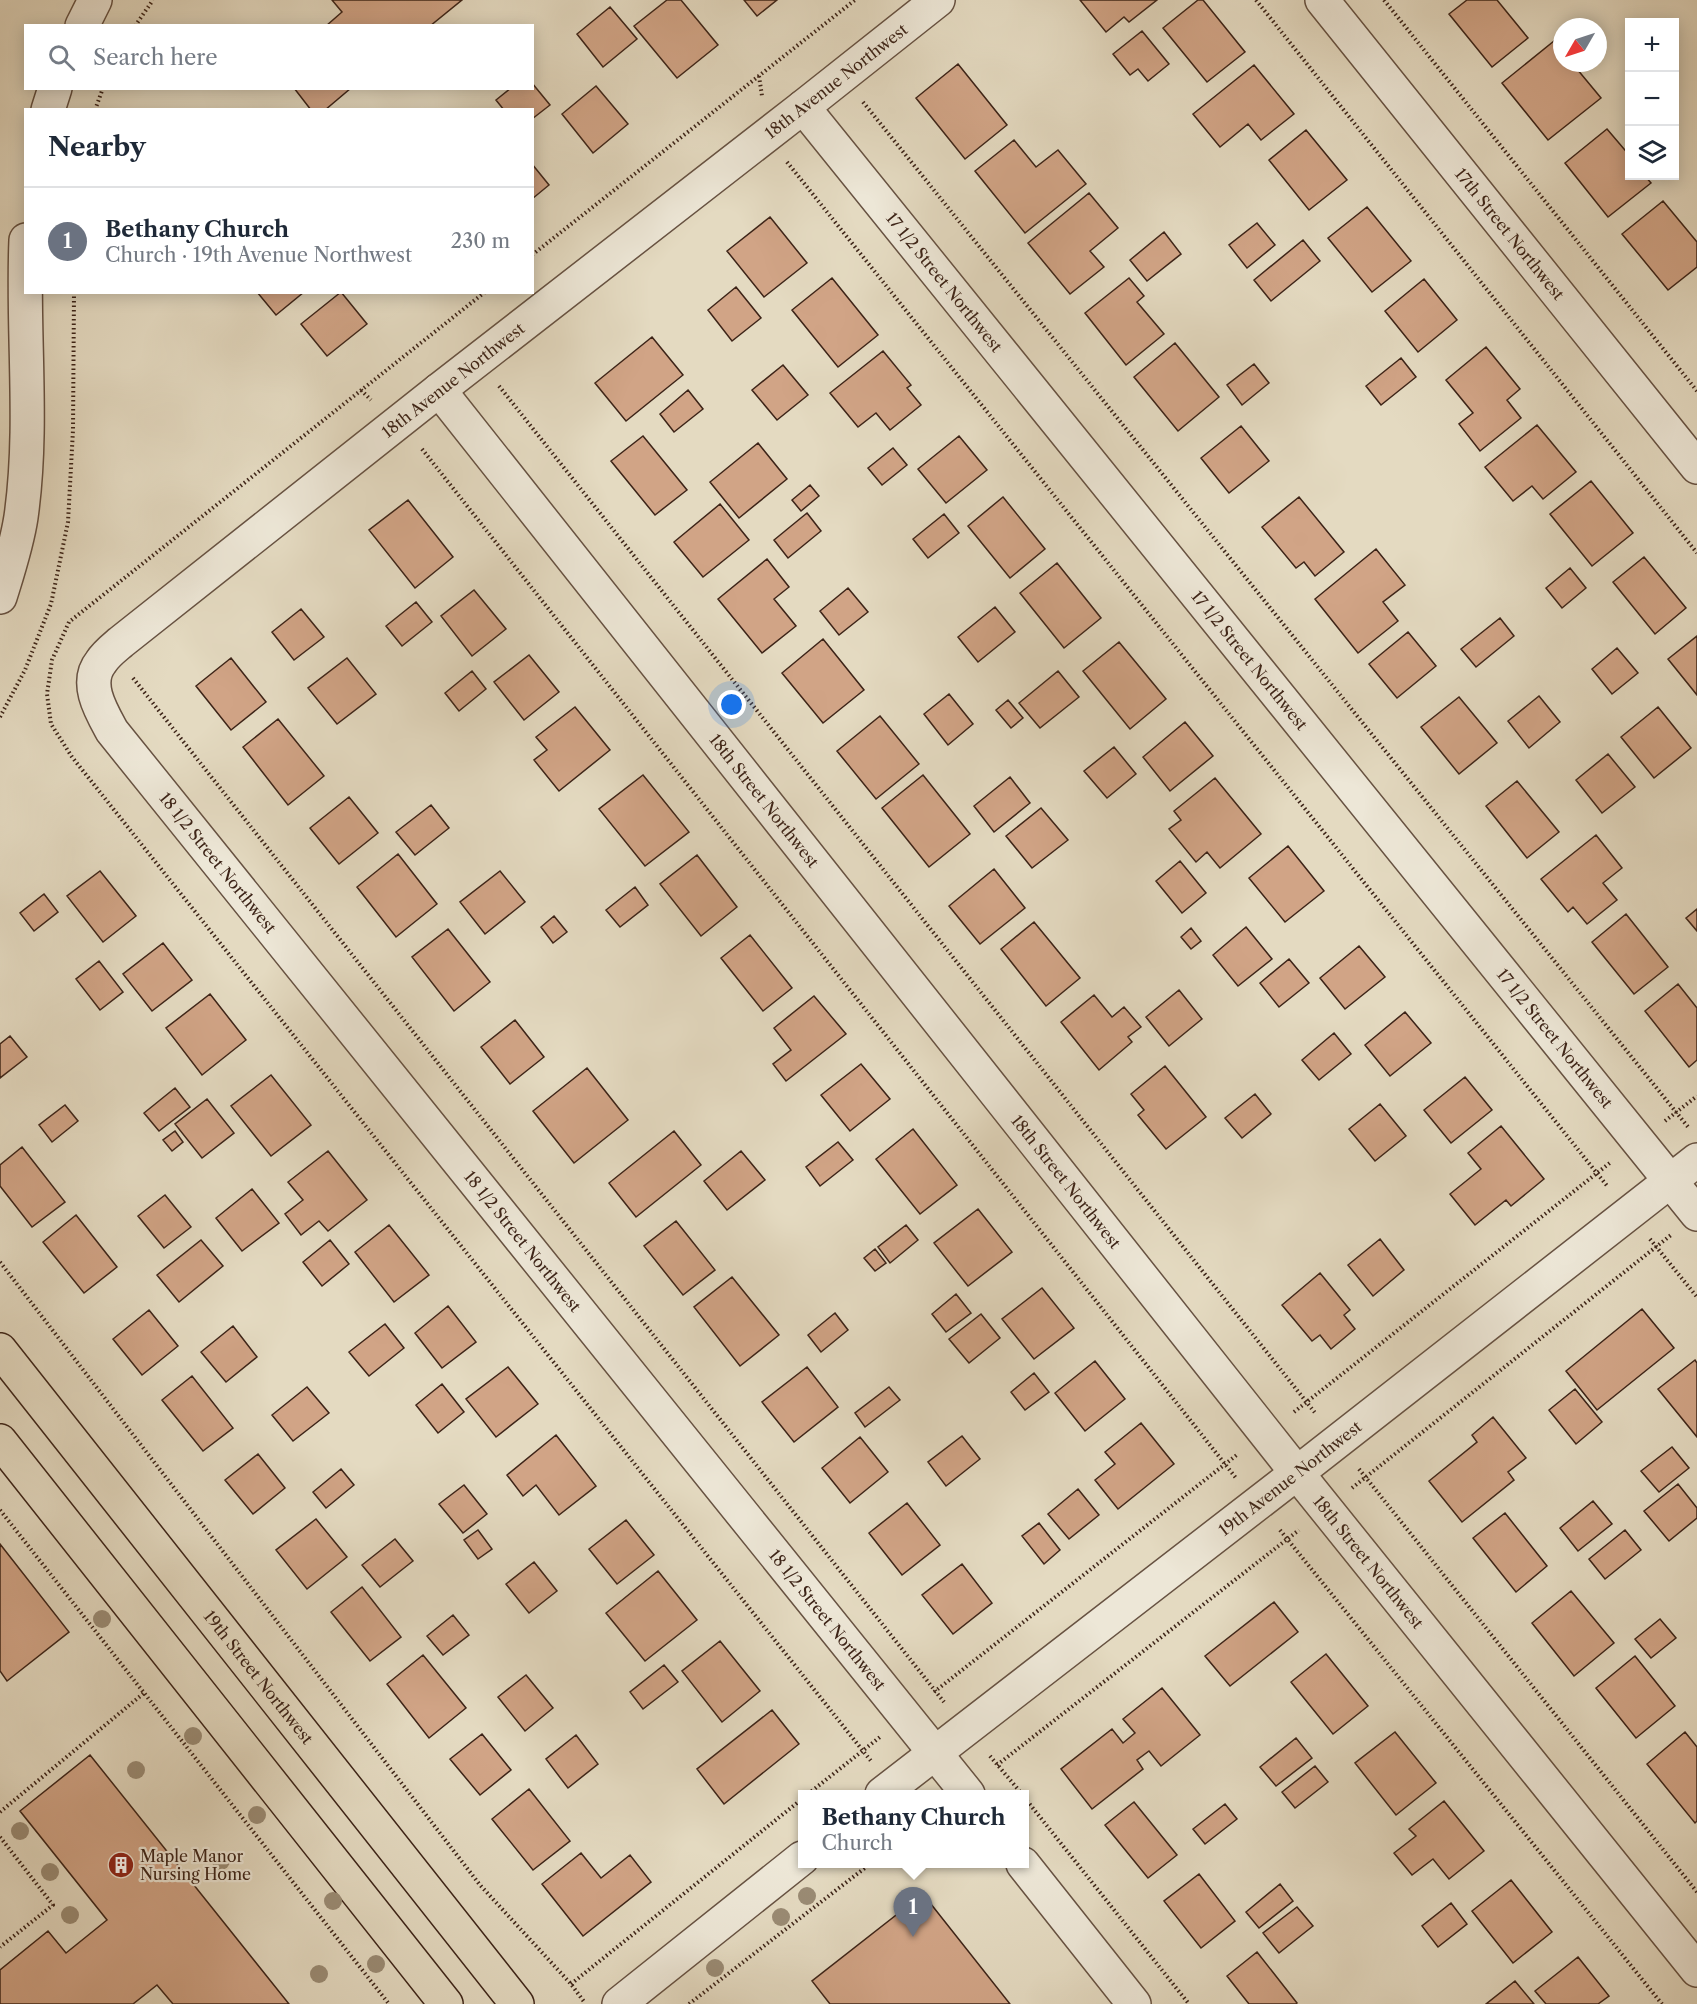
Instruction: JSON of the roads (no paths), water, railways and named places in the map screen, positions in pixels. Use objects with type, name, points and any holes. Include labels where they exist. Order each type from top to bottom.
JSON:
[{"type":"main road","name":"19th Street Northwest","points":[[5,1368],[517,2004]]},
{"type":"main road","points":[[0,1441],[446,2004]]},
{"type":"street","points":[[83,24],[95,0]]},
{"type":"street","name":"18th Avenue Northwest","points":[[93,681],[99,663],[121,642],[938,0]]},
{"type":"street","name":"17th Street Northwest","points":[[1322,0],[1697,467]]},
{"type":"street","points":[[49,108],[54,90]]},
{"type":"street","name":"17 1/2 Street Northwest","points":[[803,107],[1697,1214]]},
{"type":"street","points":[[0,597],[21,517],[27,401],[26,294]]},
{"type":"street","name":"18th Street Northwest","points":[[439,390],[1297,1473],[1697,1970]]},
{"type":"street","name":"18 1/2 Street Northwest","points":[[93,681],[99,708],[112,731],[965,1790]]},
{"type":"street","name":"19th Avenue Northwest","points":[[887,1790],[1697,1160]]},
{"type":"street","points":[[619,2004],[798,1861]]},
{"type":"street","points":[[1027,1868],[1134,2004]]},
{"type":"place","name":"Maple Manor Nursing Home","points":[[121,1865]]},
{"type":"place","name":"Bethany Church","points":[[913,1937]]}]
